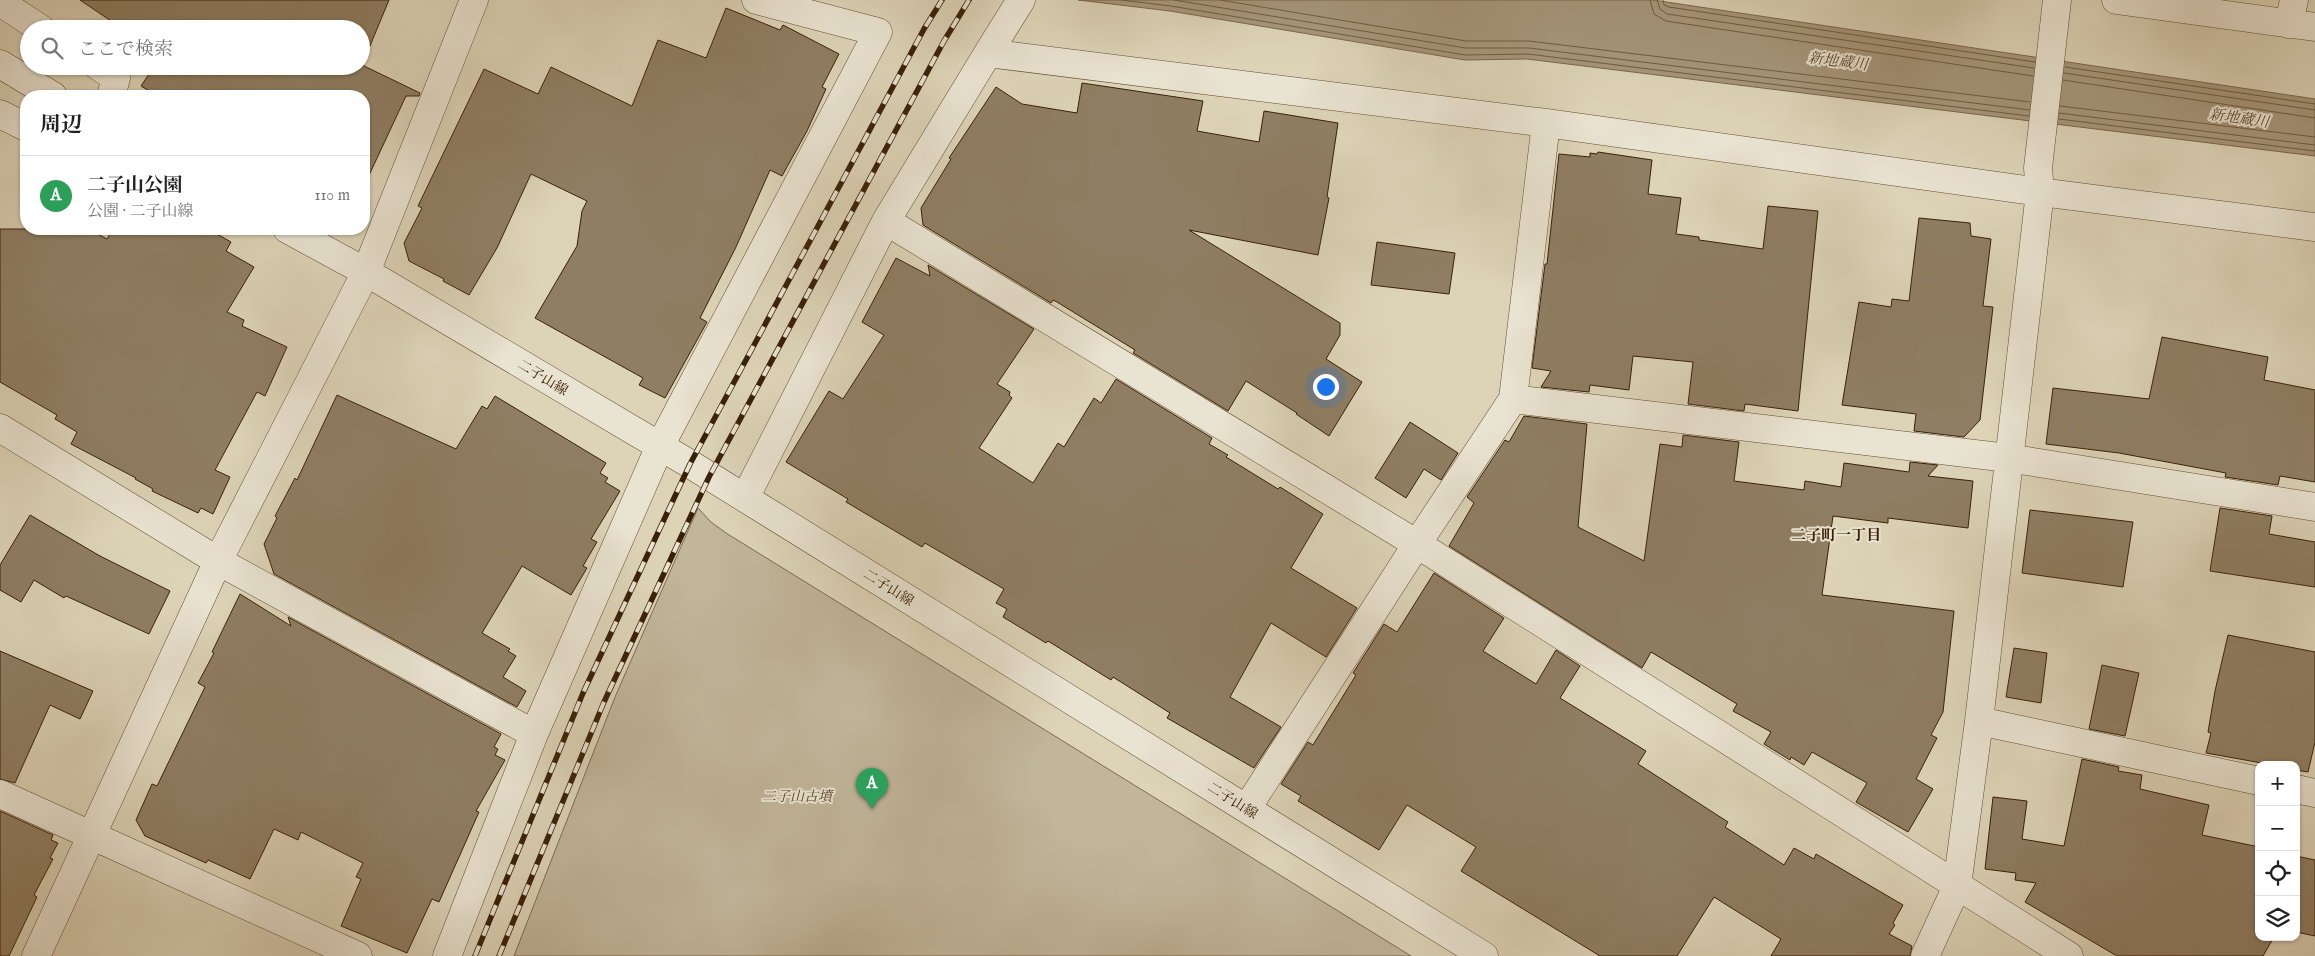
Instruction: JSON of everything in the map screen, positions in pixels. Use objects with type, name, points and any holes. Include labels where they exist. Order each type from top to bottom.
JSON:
[{"type":"street","points":[[36,956],[218,561],[366,272],[474,0]]},
{"type":"street","points":[[447,956],[534,734],[660,446],[878,32],[756,0]]},
{"type":"street","points":[[744,498],[886,221],[1021,0]]},
{"type":"street","points":[[2116,0],[2299,17]]},
{"type":"street","points":[[0,2],[27,20]]},
{"type":"street","points":[[1925,956],[1957,886],[1979,721],[2039,180],[2056,8]]},
{"type":"street","points":[[988,53],[1546,122],[2039,180],[2315,228]]},
{"type":"street","points":[[0,64],[43,90]]},
{"type":"street","points":[[112,75],[116,78],[113,90]]},
{"type":"street","points":[[0,114],[20,124]]},
{"type":"street","points":[[1247,808],[1416,544],[1513,399],[1546,122]]},
{"type":"street","points":[[886,221],[1416,544],[2069,956]]},
{"type":"street","name":"二子山線","points":[[298,235],[366,272],[660,446],[1484,956]]},
{"type":"street","points":[[1513,399],[2008,458],[2315,507]]},
{"type":"street","points":[[0,428],[218,561],[534,734]]},
{"type":"street","points":[[1979,721],[2255,780]]},
{"type":"street","points":[[2300,790],[2315,793]]},
{"type":"street","points":[[0,794],[358,956]]},
{"type":"green space","name":"二子山古墳","points":[[698,508],[711,522],[726,533],[1411,956],[514,956],[615,697]]},
{"type":"water","name":"新地蔵川","points":[[1078,0],[1653,0],[2315,99],[2315,156],[1527,59],[1465,60],[1170,11]]},
{"type":"building","points":[[80,0],[389,0],[370,46],[370,20],[110,20]]},
{"type":"building","points":[[726,8],[780,30],[783,25],[839,54],[822,87],[826,89],[807,131],[782,176],[770,170],[736,247],[700,318],[707,322],[665,398],[639,385],[643,378],[535,318],[577,246],[582,211],[587,201],[531,174],[497,248],[469,295],[443,281],[444,279],[409,261],[404,243],[422,208],[418,206],[484,69],[538,94],[551,67],[632,106],[658,40],[706,58]]},
{"type":"building","points":[[370,69],[420,93],[419,96],[406,96],[370,173],[370,90],[148,90],[141,86],[148,75],[370,75]]},
{"type":"building","points":[[1082,83],[1203,101],[1197,131],[1259,142],[1264,111],[1338,123],[1327,197],[1329,198],[1318,255],[1189,230],[1340,323],[1340,335],[1326,359],[1362,382],[1329,436],[1246,381],[1228,411],[1133,353],[1135,350],[1057,302],[1053,300],[1051,303],[923,225],[921,208],[951,159],[949,158],[996,87],[1022,104],[1077,113]]},
{"type":"building","points":[[1598,152],[1652,160],[1648,194],[1681,198],[1676,234],[1699,237],[1699,240],[1763,249],[1768,206],[1818,211],[1798,411],[1745,404],[1744,411],[1688,404],[1693,362],[1633,356],[1629,390],[1590,385],[1589,392],[1541,387],[1551,371],[1532,368],[1545,264],[1547,264],[1559,154],[1590,157],[1590,153],[1597,154]]},
{"type":"building","points":[[1919,218],[1970,223],[1971,236],[1991,239],[1983,306],[1993,307],[1980,420],[1964,437],[1914,431],[1916,414],[1842,405],[1859,302],[1891,307],[1892,299],[1909,301]]},
{"type":"building","points":[[0,229],[20,229],[20,235],[99,235],[107,239],[109,235],[219,235],[231,242],[226,251],[254,267],[227,312],[244,320],[242,326],[287,347],[265,396],[257,392],[215,470],[230,477],[213,514],[201,508],[198,513],[152,491],[153,489],[136,478],[71,444],[77,432],[55,419],[57,415],[0,382]]},
{"type":"building","points":[[1377,242],[1455,253],[1449,294],[1371,285]]},
{"type":"building","points":[[896,258],[930,276],[928,265],[1034,329],[997,384],[1010,392],[1009,395],[1012,398],[979,448],[1033,483],[1058,443],[1064,447],[1094,398],[1101,403],[1116,379],[1212,438],[1209,444],[1228,455],[1226,457],[1323,514],[1291,568],[1357,608],[1326,657],[1271,623],[1230,697],[1281,727],[1254,768],[1167,718],[1170,713],[1113,677],[1111,680],[1048,641],[1046,643],[1003,617],[1007,609],[996,603],[1004,589],[925,543],[922,547],[846,502],[848,499],[786,462],[829,391],[843,399],[884,335],[862,322]]},
{"type":"building","points":[[2162,337],[2268,357],[2264,380],[2315,390],[2315,482],[2280,476],[2278,485],[2225,477],[2226,473],[2119,453],[2046,444],[2053,388],[2149,399]]},
{"type":"building","points":[[337,395],[456,449],[482,406],[487,409],[495,396],[606,463],[600,473],[608,478],[605,482],[620,491],[591,539],[597,542],[583,566],[587,568],[571,595],[522,566],[482,633],[510,649],[508,651],[516,656],[503,677],[526,691],[517,707],[274,574],[264,544],[277,518],[275,516],[295,478],[297,480]]},
{"type":"building","points":[[1524,416],[1587,424],[1578,527],[1644,561],[1660,444],[1682,447],[1683,435],[1739,442],[1734,481],[1804,490],[1805,481],[1841,487],[1844,463],[1909,472],[1910,462],[1938,465],[1928,476],[1973,481],[1968,528],[1888,518],[1888,523],[1833,516],[1822,595],[1954,611],[1943,712],[1931,735],[1937,738],[1916,779],[1933,789],[1908,832],[1856,802],[1867,783],[1812,752],[1804,765],[1791,757],[1790,760],[1764,744],[1771,732],[1733,711],[1737,704],[1651,652],[1642,668],[1449,546],[1474,503],[1467,497],[1505,440],[1509,442]]},
{"type":"building","points":[[1410,422],[1458,453],[1441,480],[1424,469],[1406,498],[1375,478]]},
{"type":"building","points":[[2220,508],[2272,516],[2269,534],[2315,542],[2315,587],[2210,571]]},
{"type":"building","points":[[2030,510],[2133,522],[2123,587],[2022,573]]},
{"type":"building","points":[[30,515],[100,556],[170,591],[149,634],[66,596],[64,598],[34,580],[21,602],[0,590],[0,565]]},
{"type":"building","points":[[1434,573],[1504,618],[1483,651],[1536,684],[1556,650],[1580,666],[1560,698],[1646,751],[1638,764],[1728,822],[1725,827],[1784,865],[1794,848],[1814,859],[1816,854],[1903,905],[1889,934],[1912,946],[1910,956],[1771,956],[1781,939],[1714,897],[1677,956],[1600,956],[1461,871],[1476,847],[1407,805],[1379,850],[1298,801],[1301,796],[1281,784],[1308,742],[1313,745],[1356,675],[1353,673],[1384,624],[1397,632]]},
{"type":"building","points":[[240,594],[291,626],[288,617],[501,734],[494,747],[498,749],[495,755],[505,760],[476,811],[479,812],[439,902],[432,899],[407,953],[341,926],[361,879],[356,877],[363,863],[301,832],[298,840],[274,829],[250,879],[208,860],[206,863],[145,836],[136,820],[152,784],[157,786],[205,687],[198,683],[214,653],[212,652]]},
{"type":"building","points":[[2228,635],[2315,652],[2315,742],[2308,772],[2300,771],[2300,761],[2255,762],[2206,753],[2211,733],[2208,732]]},
{"type":"building","points":[[2014,648],[2047,653],[2041,703],[2006,697]]},
{"type":"building","points":[[0,651],[93,691],[80,719],[50,705],[15,783],[0,779]]},
{"type":"building","points":[[2102,665],[2139,673],[2125,736],[2089,729]]},
{"type":"building","points":[[2082,759],[2119,767],[2118,771],[2142,775],[2140,789],[2209,805],[2202,835],[2255,846],[2255,941],[2272,941],[2263,956],[2117,956],[2025,902],[2036,883],[2015,880],[2016,873],[1985,869],[1993,797],[2027,801],[2022,839],[2064,846]]},
{"type":"building","points":[[0,811],[53,835],[51,840],[58,843],[50,858],[53,859],[34,895],[37,897],[9,956],[0,956]]},
{"type":"building","points":[[2300,857],[2315,860],[2315,936],[2300,933]]},
{"type":"railway","points":[[475,956],[583,693],[690,464],[924,29],[942,0]]},
{"type":"railway","points":[[499,956],[604,702],[709,477],[944,41],[969,0]]},
{"type":"place","name":"二子山公園","points":[[872,809]]},
{"type":"district","name":"二子町一丁目","points":[[1836,535]]}]
